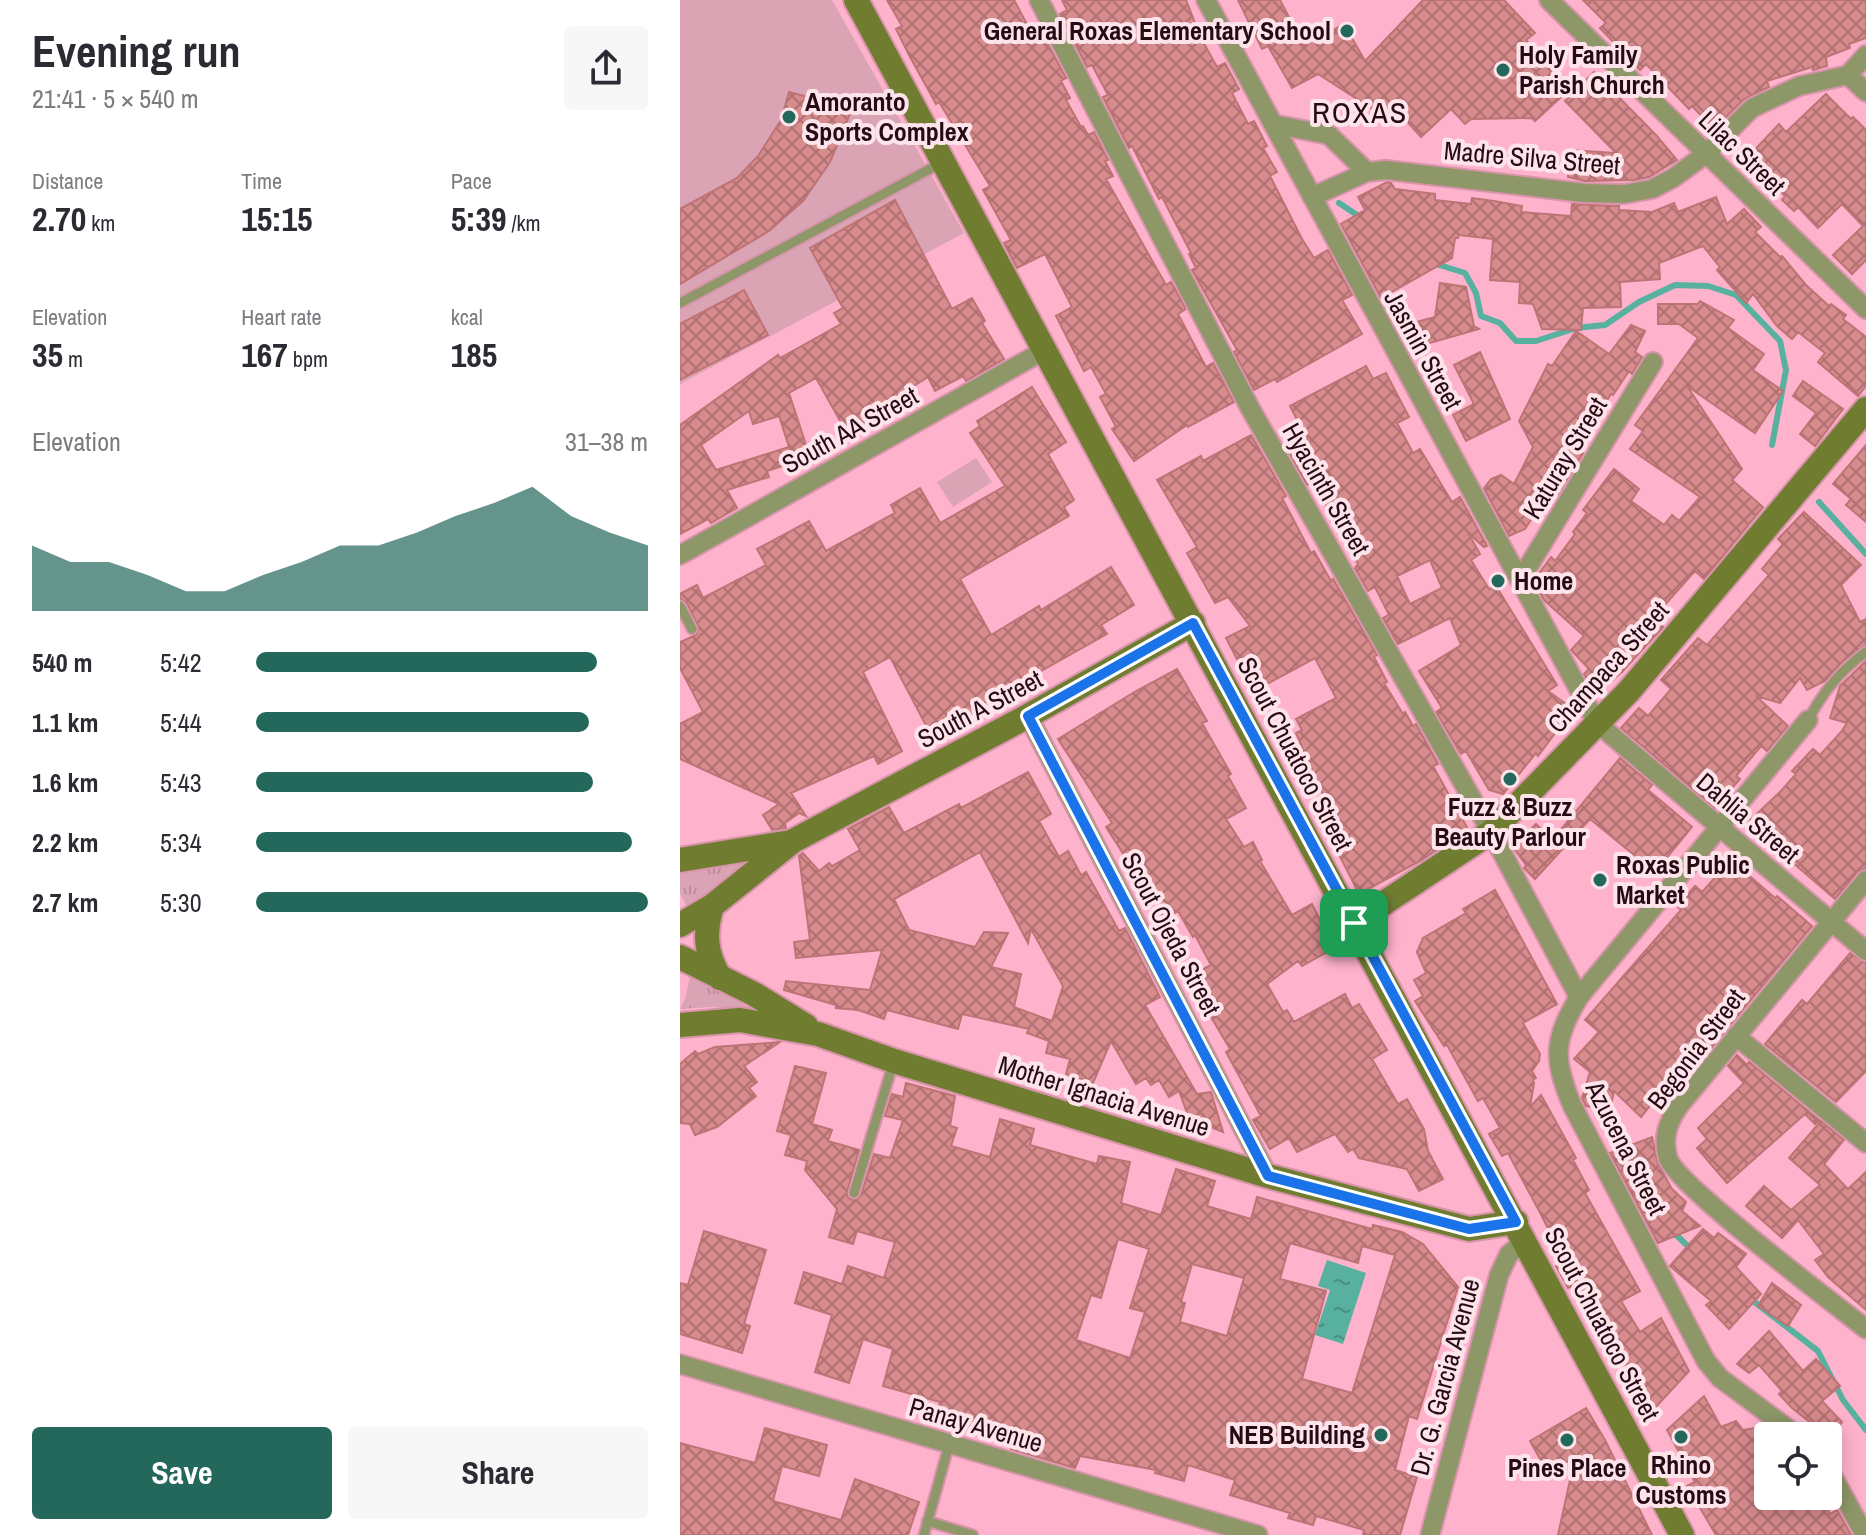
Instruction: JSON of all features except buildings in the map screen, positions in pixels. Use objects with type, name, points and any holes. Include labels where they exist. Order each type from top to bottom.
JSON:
[{"type":"street","name":"Scout Chuatoco Street","points":[[856,0],[1682,1535]]},
{"type":"street","name":"Hyacinth Street","points":[[1039,0],[1250,408],[1491,832],[1579,997]]},
{"type":"street","name":"Jasmin Street","points":[[1206,0],[1597,723]]},
{"type":"street","name":"Lilac Street","points":[[1549,0],[1866,309]]},
{"type":"street","points":[[1866,55],[1848,75],[1866,92]]},
{"type":"street","name":"Madre Silva Street","points":[[1312,197],[1367,172],[1386,170],[1584,193],[1624,194],[1652,189],[1706,154],[1752,108],[1799,86],[1848,75]]},
{"type":"street","points":[[1273,124],[1329,135],[1367,172]]},
{"type":"street","name":"South AA Street","points":[[680,555],[1045,350]]},
{"type":"street","name":"Katuray Street","points":[[1520,580],[1653,362]]},
{"type":"street","name":"Champaca Street","points":[[1354,923],[1491,832],[1629,691],[1866,409]]},
{"type":"street","name":"South A Street","points":[[680,925],[712,906],[793,841],[1028,716],[1193,623]]},
{"type":"street","name":"Scout Ojeda Street","points":[[1028,716],[1268,1176]]},
{"type":"street","name":"Azucena Street","points":[[1779,1422],[1720,1378],[1706,1361],[1572,1105],[1558,1062],[1558,1044],[1567,1017],[1579,997],[1808,720]]},
{"type":"street","name":"Dahlia Street","points":[[1597,723],[1866,951]]},
{"type":"street","name":"South A Street","points":[[680,860],[793,841]]},
{"type":"street","name":"Begonia Street","points":[[1866,880],[1671,1118],[1665,1136],[1668,1160],[1693,1189],[1866,1329]]},
{"type":"street","points":[[712,906],[705,938],[707,952],[720,978]]},
{"type":"street","name":"Mother Ignacia Avenue","points":[[680,957],[754,994],[818,1034]]},
{"type":"street","name":"Mother Ignacia Avenue","points":[[680,1025],[740,1020],[818,1034],[894,1061],[1268,1176],[1469,1229],[1521,1232]]},
{"type":"street","points":[[1736,1036],[1866,1143]]},
{"type":"street","name":"Dr. G. Garcia Avenue","points":[[1430,1535],[1499,1275],[1521,1232]]},
{"type":"street","name":"Panay Avenue","points":[[680,1364],[1258,1535]]},
{"type":"street","points":[[1842,1493],[1865,1535]]},
{"type":"lane","points":[[680,303],[943,162]]},
{"type":"lane","points":[[680,606],[692,629]]},
{"type":"lane","points":[[1808,720],[1821,697],[1844,668],[1866,652]]},
{"type":"lane","points":[[854,1193],[894,1061]]},
{"type":"lane","points":[[924,1535],[949,1445]]},
{"type":"lane","points":[[927,1521],[973,1535]]},
{"type":"green space","name":"Amoranto Sports Complex","points":[[680,0],[832,0],[964,233],[680,384]]},
{"type":"green space","points":[[976,458],[992,482],[953,507],[937,482]]},
{"type":"green space","points":[[766,860],[688,909],[680,893],[680,871]]},
{"type":"green space","points":[[690,974],[751,1009],[680,1009]]},
{"type":"water","points":[[1327,1260],[1366,1273],[1343,1344],[1315,1335],[1330,1290],[1318,1286]]},
{"type":"waterway","points":[[1339,203],[1363,219]]},
{"type":"waterway","points":[[1433,263],[1465,273],[1476,293],[1481,316],[1500,323],[1516,341],[1536,341],[1576,328],[1605,325],[1639,302],[1675,285],[1708,286],[1736,295],[1780,341],[1786,370],[1772,445]]},
{"type":"waterway","points":[[1819,502],[1866,554]]},
{"type":"waterway","points":[[1672,1231],[1693,1251]]},
{"type":"waterway","points":[[1748,1297],[1818,1351],[1843,1400],[1866,1430]]},
{"type":"place","name":"General Roxas Elementary School","points":[[1347,31]]},
{"type":"place","name":"Holy Family Parish Church","points":[[1503,70]]},
{"type":"place","name":"Amoranto Sports Complex","points":[[789,117]]},
{"type":"place","name":"Home","points":[[1498,581]]},
{"type":"place","name":"Fuzz & Buzz Beauty Parlour","points":[[1510,779]]},
{"type":"place","name":"Roxas Public Market","points":[[1600,880]]},
{"type":"place","name":"NEB Building","points":[[1381,1435]]},
{"type":"place","name":"Rhino Customs","points":[[1681,1437]]},
{"type":"place","name":"Pines Place","points":[[1567,1440]]},
{"type":"district","name":"ROXAS","points":[[1360,113]]},
{"type":"route","points":[[1193,623],[1354,923],[1516,1222],[1469,1229],[1268,1176],[1028,716],[1193,623]]}]
